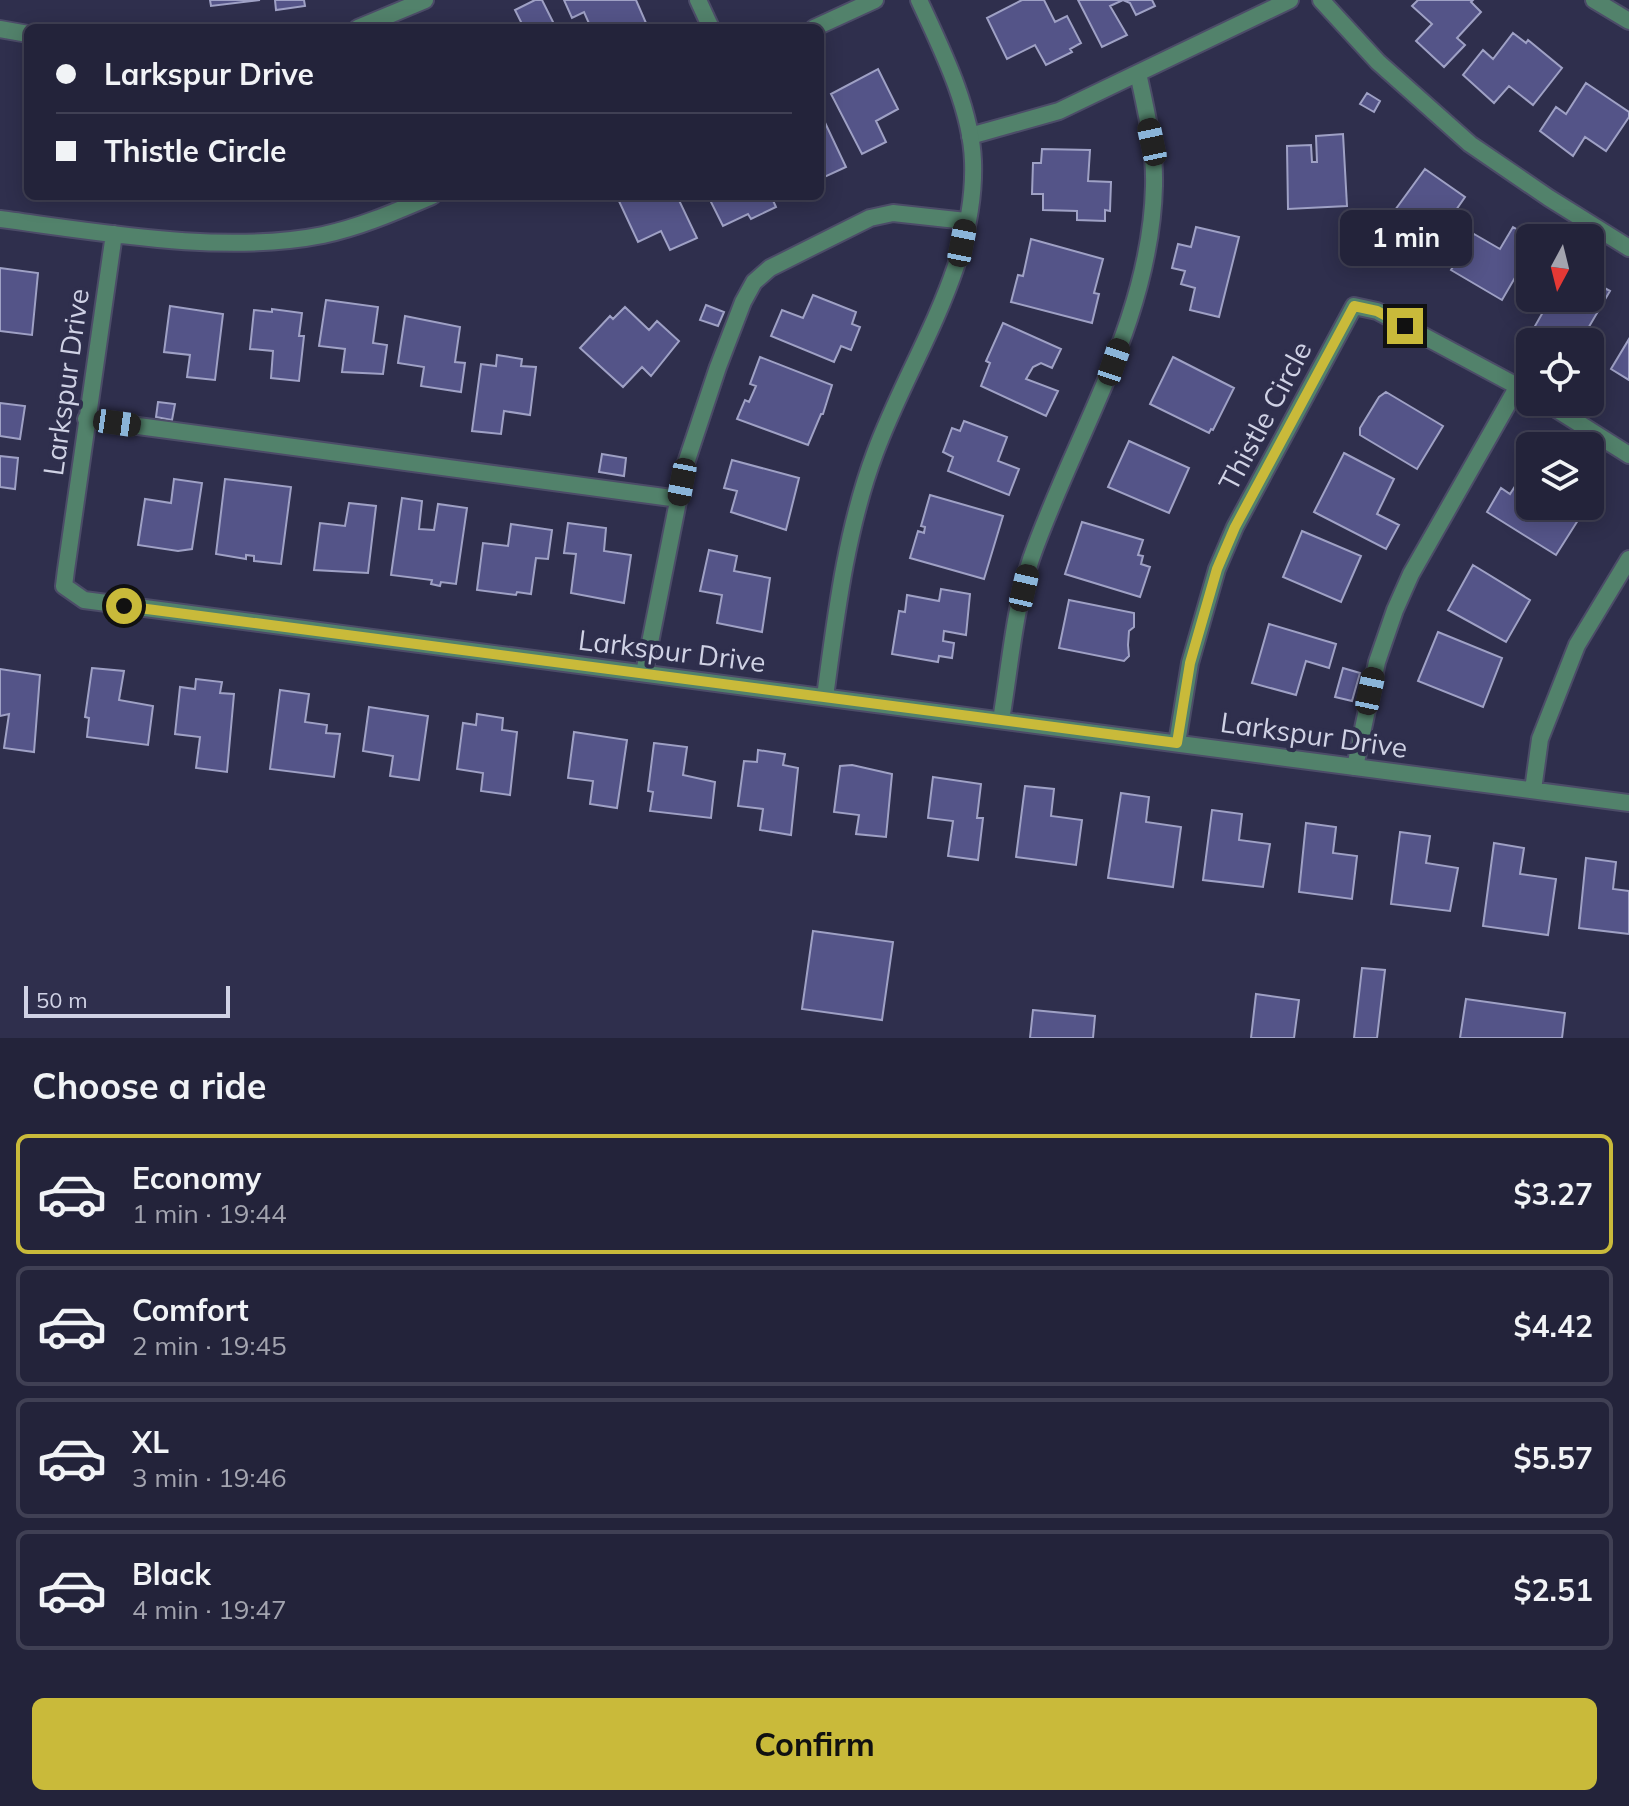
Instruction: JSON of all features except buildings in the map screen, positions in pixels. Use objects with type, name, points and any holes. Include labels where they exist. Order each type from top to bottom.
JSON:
[{"type":"street","points":[[368,24],[425,0]]},
{"type":"street","points":[[698,0],[709,24]]},
{"type":"street","points":[[823,24],[875,0]]},
{"type":"street","points":[[825,697],[835,616],[852,532],[874,454],[958,265],[966,221],[973,161],[970,136],[949,64],[919,0]]},
{"type":"street","points":[[970,136],[1059,111],[1290,0]]},
{"type":"street","points":[[1321,0],[1378,62],[1470,144],[1629,248]]},
{"type":"street","points":[[1594,0],[1629,21]]},
{"type":"street","points":[[0,29],[24,33]]},
{"type":"street","points":[[1001,720],[1030,562],[1114,362],[1147,262],[1154,187],[1152,142],[1138,73]]},
{"type":"street","points":[[0,219],[114,234],[246,242],[322,235],[387,216],[423,200]]},
{"type":"street","points":[[644,673],[685,466],[718,367],[754,282],[770,268],[870,218],[893,213],[966,221]]},
{"type":"street","name":"Larkspur Drive","points":[[114,234],[64,586],[84,600],[1629,803]]},
{"type":"street","name":"Thistle Circle","points":[[1177,743],[1190,663],[1217,569],[1235,527],[1354,306],[1377,311],[1516,386]]},
{"type":"street","points":[[1355,767],[1377,662],[1395,610],[1411,574],[1516,403]]},
{"type":"street","points":[[1567,416],[1629,455]]},
{"type":"street","points":[[86,419],[679,499]]},
{"type":"street","points":[[1533,790],[1540,739],[1577,645],[1629,559]]},
{"type":"route","points":[[124,606],[1177,743],[1190,663],[1217,569],[1235,527],[1354,306],[1377,311],[1405,326]]}]
